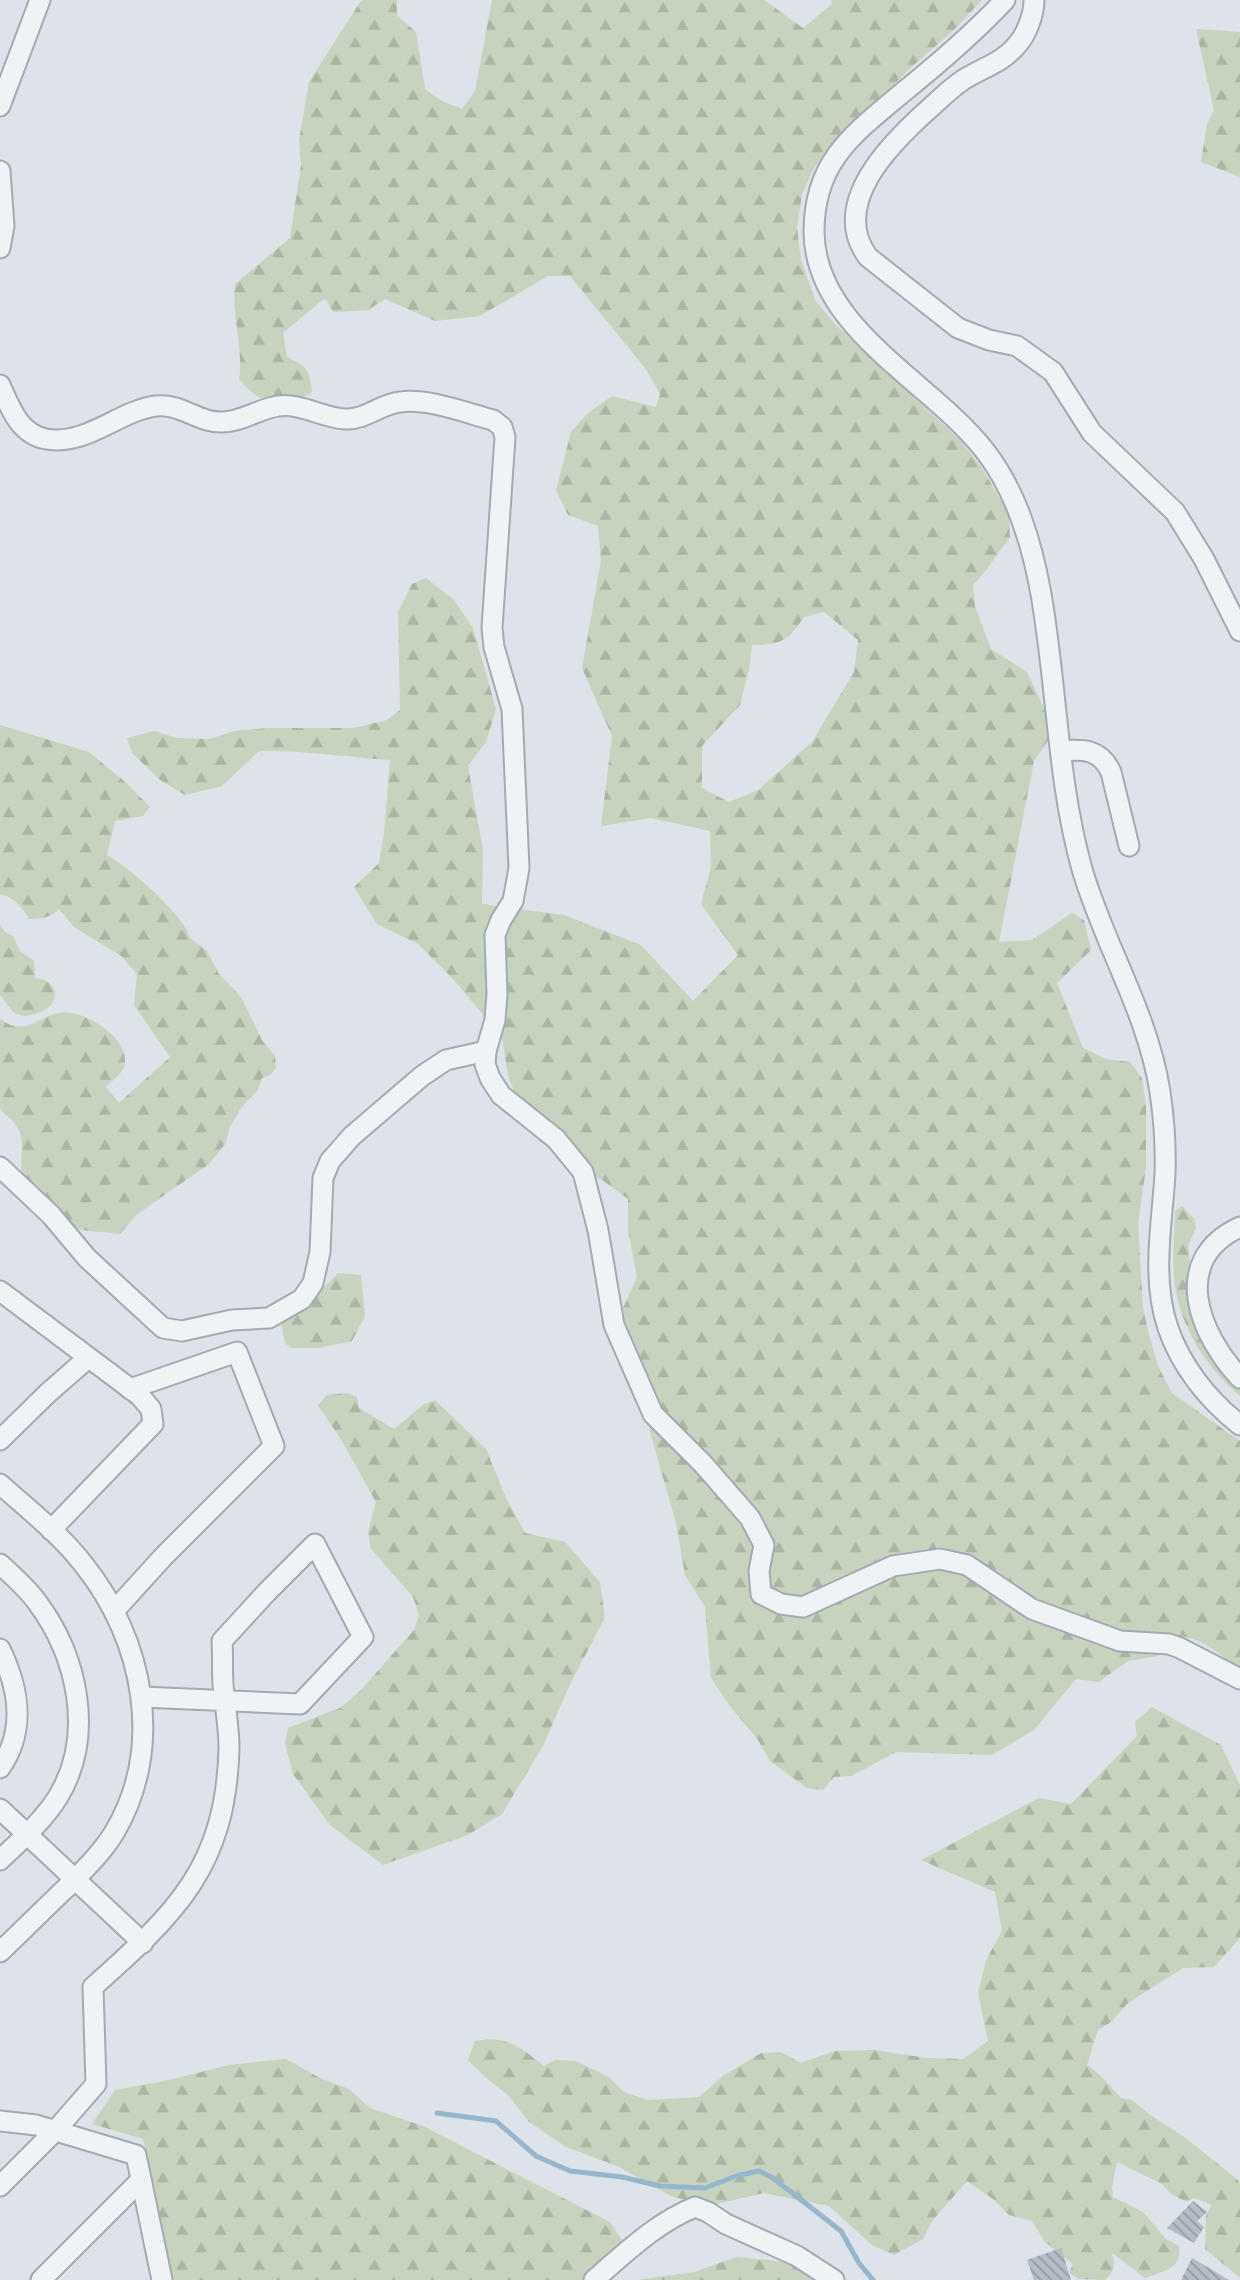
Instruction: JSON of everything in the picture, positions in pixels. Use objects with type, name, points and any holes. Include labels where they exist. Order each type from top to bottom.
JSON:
[{"type":"street","points":[[0,107],[40,0]]},
{"type":"street","points":[[1005,0],[954,50],[867,123],[835,157],[818,194],[814,242],[823,279],[843,313],[861,333],[966,429],[990,458],[1012,496],[1024,527],[1041,595],[1066,788],[1081,865],[1098,917],[1145,1028],[1160,1089],[1166,1143],[1159,1274],[1167,1325],[1181,1357],[1203,1389],[1226,1414],[1240,1424]]},
{"type":"street","points":[[1034,0],[1022,38],[1013,50],[1001,60],[952,88],[883,154],[872,171],[860,200],[856,220],[859,240],[868,257],[958,328],[989,340],[1017,346],[1053,372],[1092,433],[1175,512],[1204,559],[1240,631]]},
{"type":"street","points":[[0,171],[4,226],[0,248]]},
{"type":"street","points":[[0,385],[16,418],[26,429],[46,439],[83,436],[136,410],[159,405],[175,407],[205,421],[219,422],[287,406],[350,419],[369,415],[397,402],[414,401],[493,420],[502,427],[505,437],[492,628],[494,647],[513,718],[519,868],[513,901],[495,935],[495,1020],[485,1064],[501,1095],[556,1139],[583,1172],[598,1230],[614,1325],[653,1414],[704,1464],[750,1518],[764,1545],[759,1572],[761,1594],[780,1604],[803,1606],[893,1566],[940,1559],[967,1565],[1032,1609],[1121,1642],[1168,1644],[1180,1648],[1240,1679]]},
{"type":"street","points":[[1061,751],[1091,751],[1099,754],[1106,763],[1111,772],[1129,846]]},
{"type":"street","points":[[0,1167],[51,1215],[87,1258],[163,1328],[182,1331],[232,1320],[269,1318],[302,1299],[313,1283],[320,1252],[323,1178],[330,1161],[352,1136],[422,1076],[446,1060],[486,1051]]},
{"type":"street","points":[[1240,1227],[1220,1240],[1206,1254],[1198,1270],[1197,1280],[1201,1312],[1210,1338],[1240,1378]]},
{"type":"street","points":[[3,1297],[88,1357],[151,1409],[153,1424],[51,1530]]},
{"type":"street","points":[[114,1611],[164,1556],[274,1446],[237,1352],[130,1389]]},
{"type":"street","points":[[0,1440],[88,1357]]},
{"type":"street","points":[[0,1484],[51,1530],[84,1565],[114,1611],[134,1662],[142,1697],[142,1745],[137,1779],[114,1833],[75,1879],[0,1952]]},
{"type":"street","points":[[0,2186],[55,2131],[96,2084],[93,1987],[163,1923],[191,1888],[204,1864],[222,1815],[227,1785],[229,1748],[226,1701],[222,1641],[315,1544],[363,1637],[300,1704],[226,1701],[142,1697]]},
{"type":"street","points":[[0,1564],[36,1599],[46,1614],[71,1668],[77,1700],[78,1734],[73,1763],[58,1797],[45,1815],[0,1860]]},
{"type":"street","points":[[0,1649],[15,1688],[18,1724],[15,1741],[0,1768]]},
{"type":"street","points":[[0,1809],[143,1943]]},
{"type":"street","points":[[0,2121],[36,2125],[136,2155],[162,2280]]},
{"type":"street","points":[[41,2280],[141,2180]]},
{"type":"street","points":[[594,2280],[630,2249],[682,2212],[695,2207],[797,2256],[834,2280]]},
{"type":"green space","points":[[397,0],[397,15],[416,32],[425,89],[442,101],[462,109],[475,91],[492,0],[764,0],[803,28],[832,4],[831,0],[982,0],[954,30],[828,148],[813,170],[802,194],[797,228],[801,260],[815,300],[835,324],[961,441],[982,468],[1009,514],[1010,538],[973,585],[975,606],[991,649],[1027,672],[1046,713],[1049,739],[1034,761],[999,942],[1032,940],[1072,913],[1084,920],[1091,950],[1057,983],[1083,1048],[1106,1059],[1130,1062],[1142,1078],[1146,1106],[1146,1168],[1138,1223],[1143,1308],[1149,1335],[1158,1366],[1172,1393],[1240,1441],[1240,1670],[1201,1642],[1192,1638],[1175,1637],[1158,1656],[1128,1661],[1099,1682],[1076,1679],[1034,1730],[992,1755],[896,1752],[851,1776],[834,1777],[823,1790],[807,1788],[770,1761],[758,1740],[711,1678],[705,1607],[685,1575],[676,1523],[650,1432],[647,1381],[627,1336],[623,1308],[637,1277],[628,1230],[628,1199],[543,1144],[531,1133],[508,1076],[502,1037],[453,979],[418,944],[377,924],[354,887],[379,863],[390,760],[259,751],[222,786],[185,795],[160,780],[132,753],[127,738],[154,731],[177,738],[210,739],[234,731],[269,728],[354,728],[387,720],[400,710],[398,612],[412,584],[426,578],[454,600],[473,628],[496,709],[486,742],[468,766],[483,850],[482,904],[564,915],[641,945],[693,1001],[738,955],[701,904],[711,867],[710,831],[651,818],[601,826],[612,736],[582,668],[601,561],[598,526],[568,515],[556,490],[571,432],[588,413],[612,396],[656,407],[660,394],[645,368],[570,276],[548,276],[480,316],[435,321],[385,299],[368,310],[333,312],[325,298],[283,333],[287,357],[306,370],[312,392],[292,400],[269,401],[253,393],[239,379],[235,284],[290,238],[301,165],[299,140],[309,82],[360,2]],"holes":[[[824,612],[858,640],[854,672],[812,742],[758,790],[729,802],[702,788],[702,746],[740,705],[752,645],[783,640],[804,617]]]},
{"type":"green space","points":[[1196,29],[1240,32],[1240,177],[1201,162],[1207,124],[1214,110]]},
{"type":"green space","points":[[0,725],[89,752],[150,807],[143,816],[115,821],[107,855],[154,892],[178,917],[190,938],[207,951],[219,974],[241,997],[262,1040],[275,1056],[276,1068],[270,1075],[262,1078],[258,1090],[241,1108],[229,1129],[226,1143],[209,1164],[136,1215],[120,1234],[74,1227],[22,1175],[21,1137],[14,1123],[0,1108],[0,1019],[20,1027],[51,1015],[71,1013],[89,1019],[108,1031],[122,1048],[125,1057],[123,1070],[106,1087],[119,1103],[170,1057],[134,1005],[137,974],[121,956],[74,927],[59,909],[45,917],[29,919],[17,903],[0,894]]},
{"type":"green space","points":[[0,925],[5,932],[13,936],[20,951],[34,961],[35,978],[45,980],[54,990],[54,1000],[42,1011],[24,1016],[14,1013],[0,995]]},
{"type":"green space","points":[[1182,1206],[1194,1219],[1196,1227],[1188,1247],[1192,1281],[1240,1372],[1240,1396],[1205,1357],[1187,1327],[1181,1310],[1176,1293],[1173,1260],[1175,1211]]},
{"type":"green space","points":[[338,1273],[361,1275],[365,1316],[352,1341],[319,1348],[291,1348],[285,1343],[281,1324],[298,1314]]},
{"type":"green space","points":[[348,1393],[357,1397],[359,1408],[394,1429],[424,1404],[435,1400],[486,1449],[506,1498],[525,1533],[565,1542],[600,1582],[605,1618],[571,1682],[543,1746],[502,1814],[468,1835],[383,1865],[330,1825],[293,1774],[285,1744],[288,1728],[340,1708],[360,1691],[414,1630],[419,1615],[413,1597],[371,1549],[368,1532],[376,1502],[342,1441],[318,1405],[327,1395]]},
{"type":"green space","points":[[1152,1707],[1221,1745],[1240,1785],[1240,1938],[1214,1967],[1183,1968],[1128,2003],[1111,2022],[1098,2030],[1087,2065],[1121,2098],[1132,2100],[1238,2180],[1240,2278],[1205,2249],[1206,2215],[1212,2205],[1194,2198],[1187,2202],[1171,2194],[1162,2184],[1117,2162],[1112,2187],[1113,2197],[1143,2212],[1166,2239],[1179,2246],[1178,2260],[1165,2271],[1145,2278],[1112,2253],[1113,2268],[1105,2280],[1079,2279],[1069,2273],[1073,2264],[1045,2242],[1032,2221],[1009,2215],[994,2200],[967,2181],[933,2220],[923,2239],[894,2255],[872,2245],[829,2206],[764,2193],[708,2206],[671,2196],[617,2166],[566,2147],[529,2122],[508,2095],[468,2060],[475,2041],[505,2041],[521,2048],[544,2066],[555,2060],[576,2061],[609,2077],[624,2092],[648,2100],[699,2097],[723,2076],[761,2053],[781,2052],[801,2063],[835,2051],[874,2050],[927,2058],[963,2059],[988,2041],[978,1993],[986,1960],[1002,1931],[995,1892],[921,1860],[1039,1798],[1071,1804],[1137,1736],[1135,1722]]},
{"type":"green space","points":[[286,2059],[320,2078],[349,2089],[370,2108],[423,2126],[610,2222],[622,2240],[619,2267],[601,2280],[169,2280],[143,2139],[92,2124],[115,2090],[229,2065]]},
{"type":"green space","points":[[737,2257],[785,2262],[829,2280],[637,2280],[694,2272]]},
{"type":"building","points":[[1193,2201],[1207,2212],[1197,2221],[1204,2227],[1194,2243],[1167,2228]]},
{"type":"building","points":[[1061,2248],[1071,2280],[1034,2280],[1027,2260]]},
{"type":"building","points":[[1192,2258],[1229,2280],[1181,2280]]},
{"type":"waterway","points":[[437,2113],[496,2121],[536,2156],[570,2171],[622,2177],[660,2186],[705,2188],[736,2176],[759,2171],[773,2178],[841,2231],[859,2263],[873,2280]]}]
